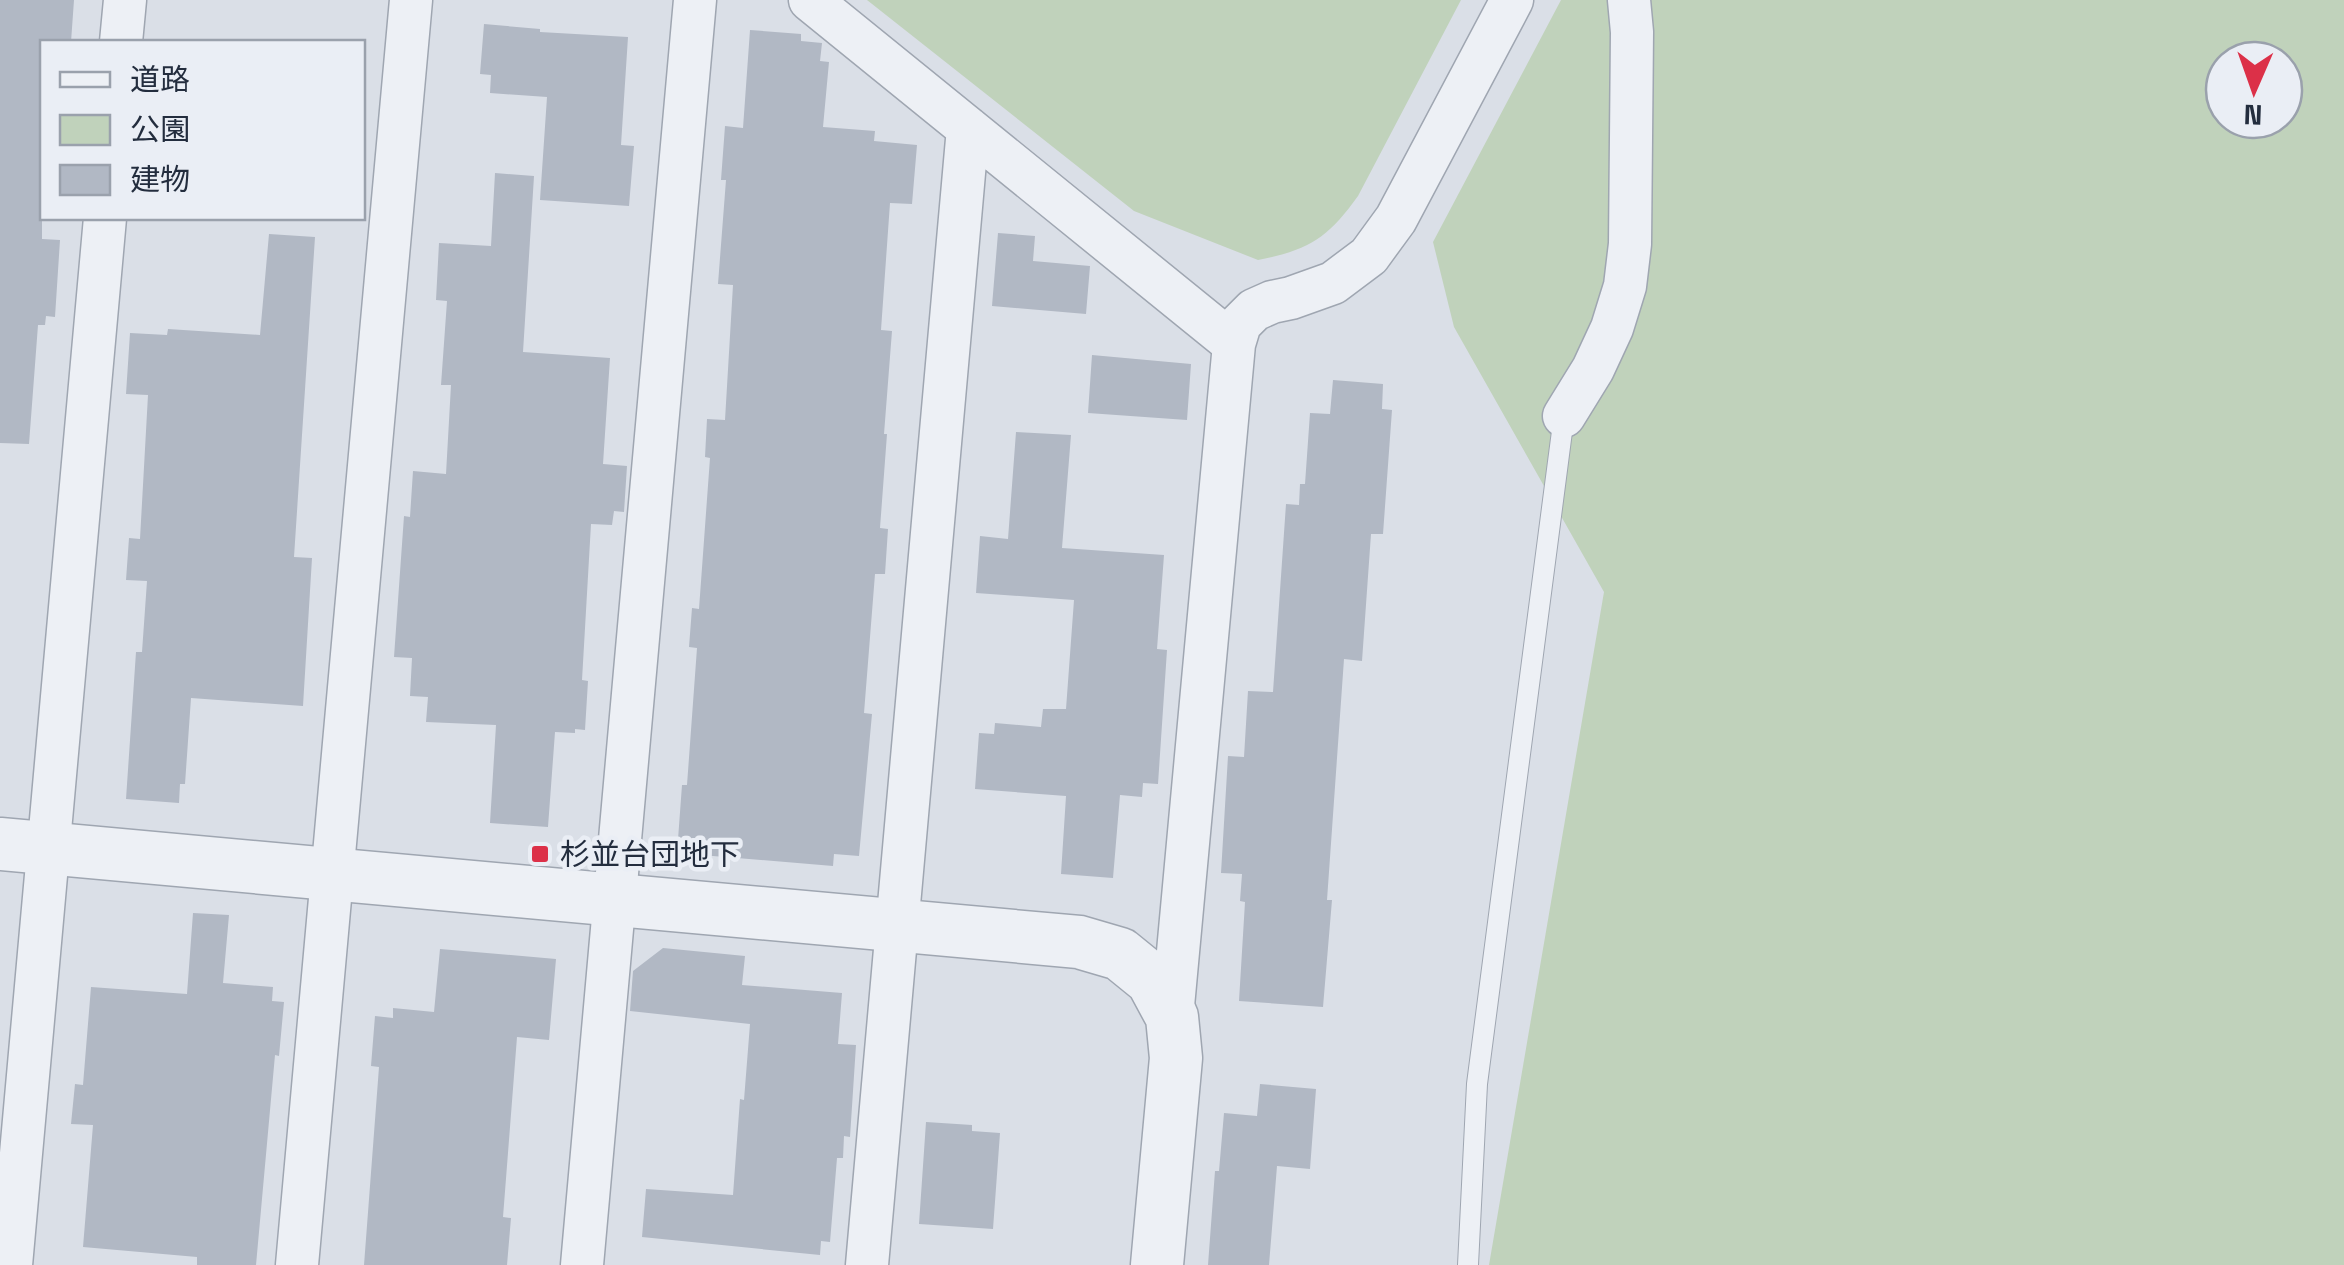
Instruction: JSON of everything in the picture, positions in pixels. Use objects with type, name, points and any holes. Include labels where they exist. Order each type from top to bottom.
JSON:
[{"type":"street","points":[[121,40],[125,0]]},
{"type":"street","points":[[296,1265],[410,0]]},
{"type":"street","points":[[582,1265],[695,0]]},
{"type":"street","points":[[810,0],[1234,344]]},
{"type":"street","points":[[1157,1265],[1176,1058],[1172,1017],[1234,344],[1240,324],[1254,310],[1333,283],[1369,256],[1396,219],[1512,0]]},
{"type":"street","points":[[1564,416],[1606,342],[1625,286],[1630,244],[1629,0]]},
{"type":"street","points":[[867,1265],[968,128]]},
{"type":"street","points":[[11,1265],[24,846],[106,220]]},
{"type":"street","points":[[24,846],[1079,942],[1120,954],[1152,980],[1172,1017]]},
{"type":"lane","points":[[1468,1265],[1477,1084],[1564,416]]},
{"type":"green space","points":[[867,0],[1461,0],[1358,196],[1316,240],[1291,252],[1258,260],[1134,211]]},
{"type":"green space","points":[[1561,0],[2344,0],[2344,1265],[1489,1265],[1604,592],[1454,327],[1433,242]]},
{"type":"building","points":[[0,0],[74,0],[71,40],[40,40],[40,220],[42,239],[60,240],[55,317],[46,316],[45,325],[38,325],[29,444],[0,443]]},
{"type":"building","points":[[484,24],[628,37],[621,145],[634,146],[629,206],[540,200],[547,97],[490,93],[491,75],[480,74]]},
{"type":"building","points":[[750,30],[801,34],[801,41],[822,43],[820,61],[829,62],[823,127],[875,131],[874,141],[917,145],[912,204],[890,203],[881,330],[892,331],[880,528],[888,529],[885,574],[875,574],[864,713],[872,714],[859,856],[834,854],[833,866],[677,853],[682,785],[687,785],[697,648],[689,647],[692,608],[699,609],[710,458],[705,457],[707,419],[725,420],[733,285],[718,284],[726,180],[721,180],[725,126],[743,128]]},
{"type":"building","points":[[495,173],[534,176],[523,352],[610,358],[603,464],[627,466],[624,512],[614,511],[612,525],[591,524],[582,680],[588,681],[585,730],[555,732],[548,827],[490,823],[496,725],[426,722],[428,697],[410,696],[412,658],[394,657],[404,516],[410,517],[413,471],[446,474],[451,385],[441,385],[447,301],[436,300],[439,243],[491,246]]},
{"type":"building","points":[[998,233],[1035,236],[1033,261],[1090,266],[1086,314],[992,306]]},
{"type":"building","points":[[269,234],[315,237],[294,557],[312,558],[303,706],[191,698],[185,784],[180,784],[179,803],[126,799],[136,652],[142,652],[147,581],[126,580],[129,538],[140,539],[148,395],[126,394],[130,333],[167,335],[168,329],[260,335]]},
{"type":"building","points":[[1092,355],[1191,364],[1187,420],[1088,413]]},
{"type":"building","points":[[1333,380],[1383,384],[1382,409],[1392,410],[1383,534],[1371,534],[1362,661],[1344,659],[1323,1007],[1239,1001],[1245,902],[1240,901],[1242,874],[1221,873],[1228,756],[1244,757],[1248,691],[1273,692],[1286,504],[1299,505],[1300,484],[1305,484],[1310,413],[1330,414]]},
{"type":"building","points":[[1016,432],[1071,435],[1062,548],[1164,555],[1157,649],[1167,650],[1158,784],[1143,783],[1142,797],[1120,795],[1113,878],[1061,874],[1066,796],[975,789],[979,733],[994,734],[995,723],[1041,727],[1043,709],[1066,709],[1074,600],[976,593],[980,536],[1008,539]]},
{"type":"building","points":[[193,913],[229,915],[223,983],[273,987],[272,1001],[284,1002],[279,1056],[275,1055],[256,1265],[197,1265],[197,1257],[83,1247],[93,1125],[71,1124],[75,1084],[83,1085],[91,987],[187,994]]},
{"type":"building","points":[[663,948],[745,956],[742,985],[842,993],[838,1044],[856,1045],[850,1137],[844,1136],[843,1158],[837,1158],[830,1242],[821,1241],[820,1255],[642,1237],[646,1189],[733,1195],[750,1024],[630,1011],[633,971]]},
{"type":"building","points":[[440,949],[556,959],[549,1040],[517,1037],[503,1217],[511,1218],[507,1265],[364,1265],[379,1067],[371,1066],[375,1016],[393,1018],[393,1008],[434,1012]]},
{"type":"building","points":[[1260,1084],[1316,1089],[1310,1169],[1277,1166],[1269,1265],[1208,1265],[1224,1113],[1257,1116]]},
{"type":"building","points":[[926,1122],[972,1125],[972,1131],[1000,1133],[993,1229],[919,1224]]},
{"type":"place","name":"杉並台団地下","points":[[540,854]]}]
